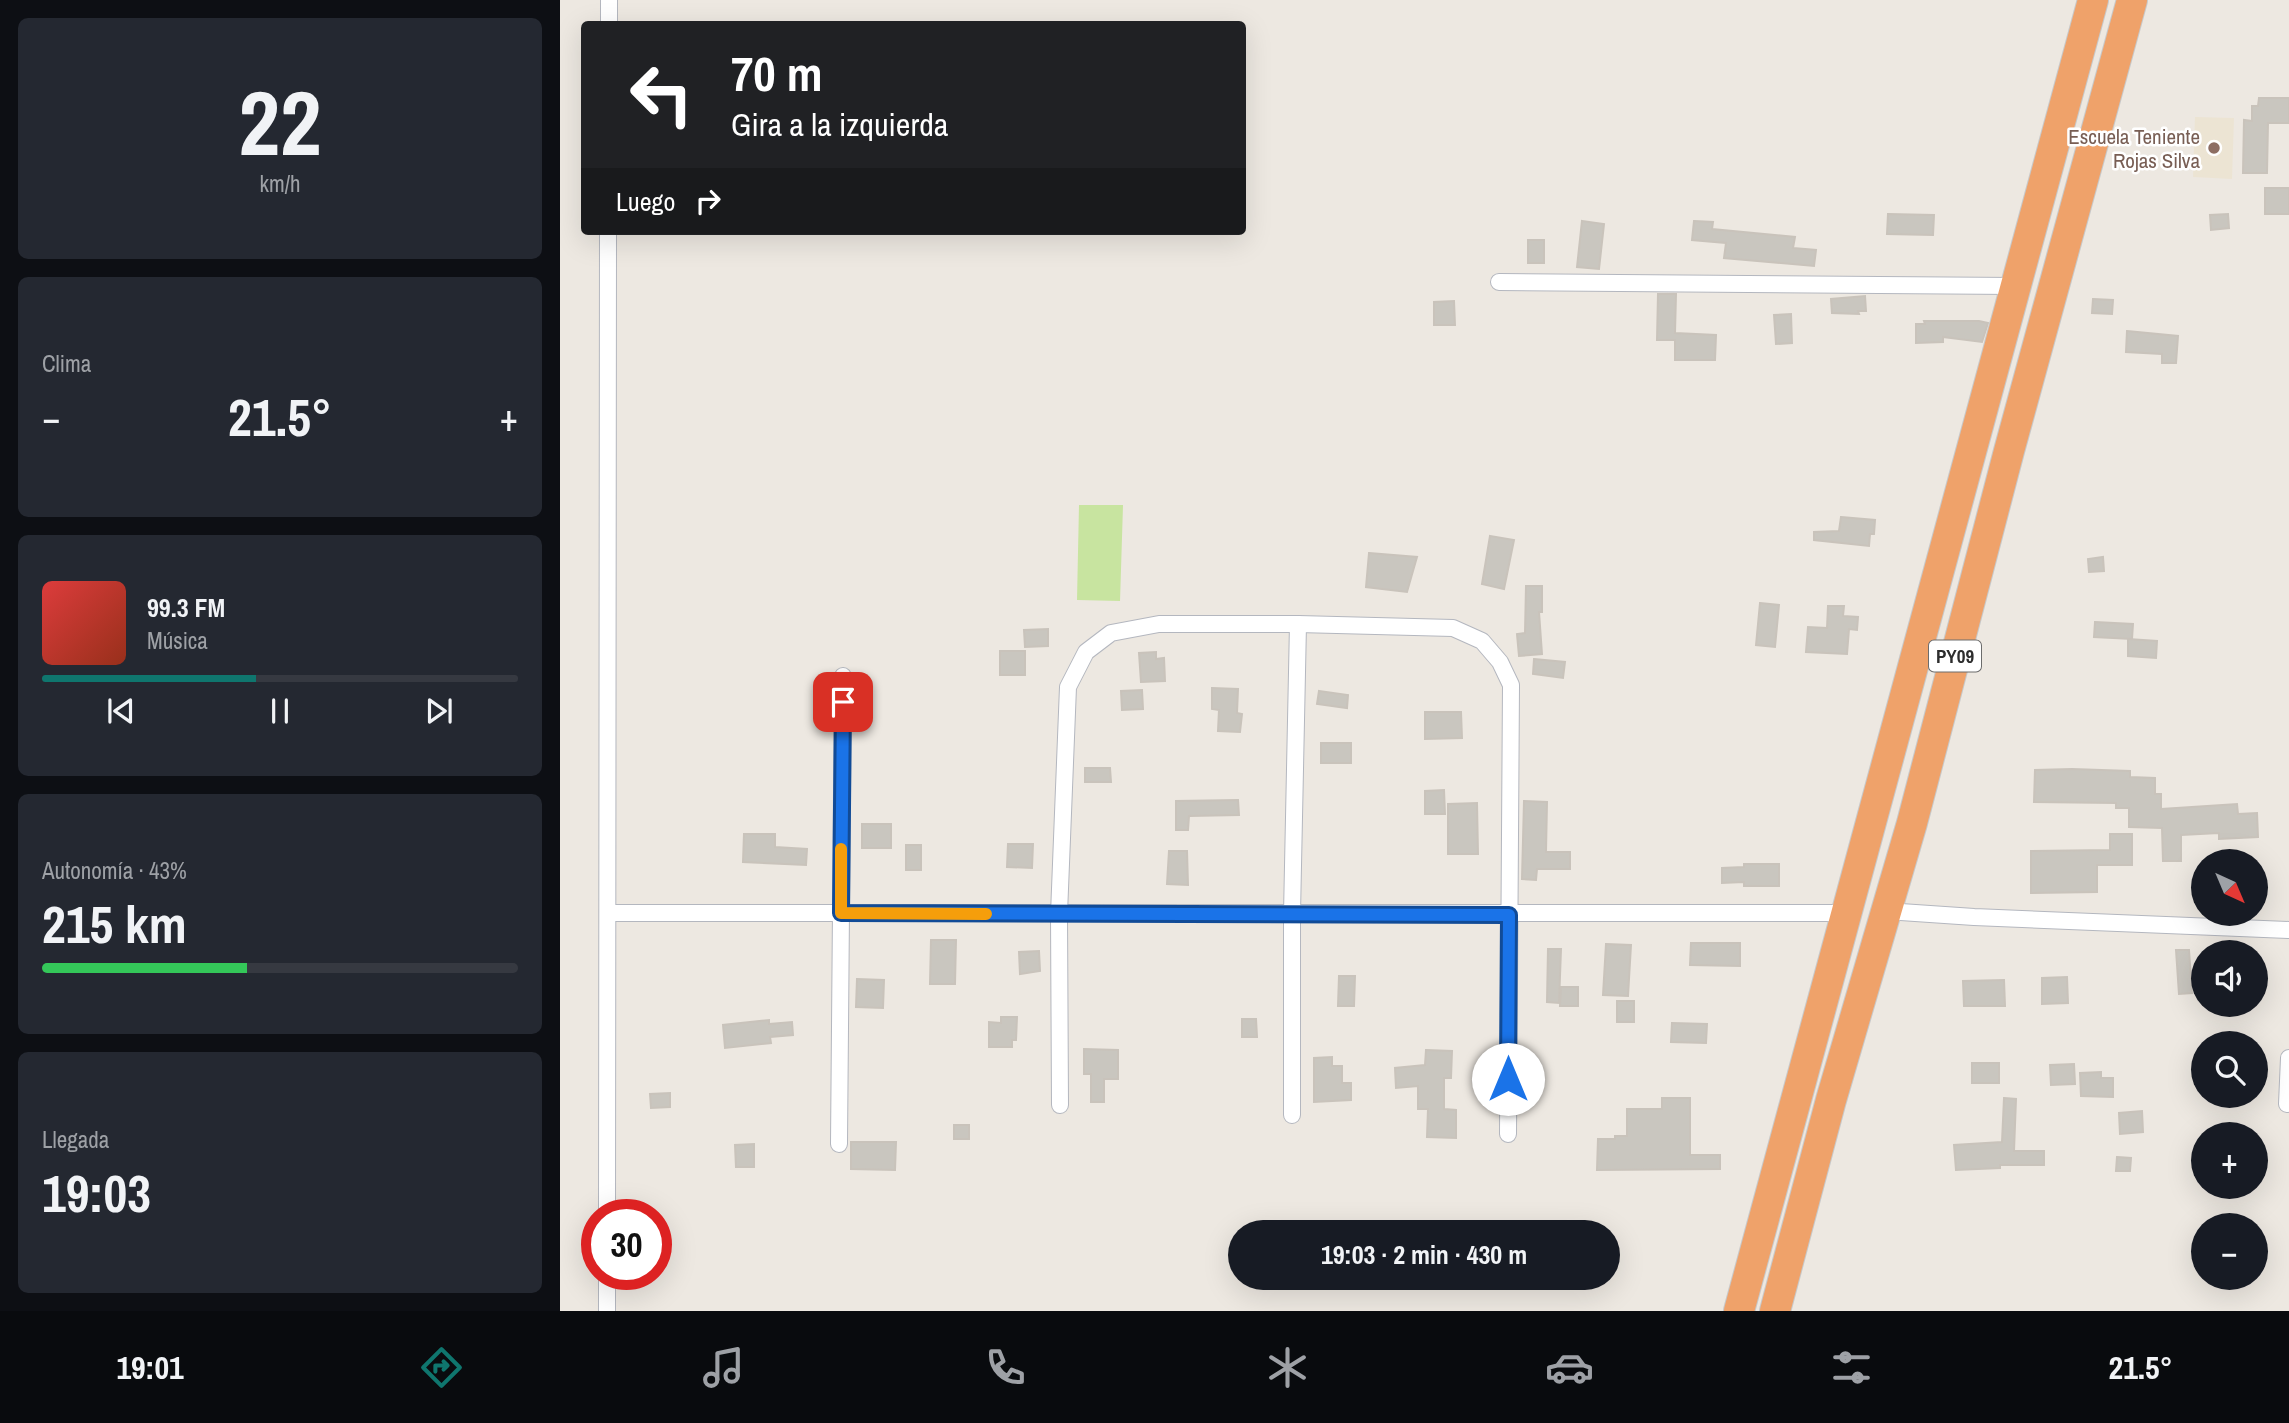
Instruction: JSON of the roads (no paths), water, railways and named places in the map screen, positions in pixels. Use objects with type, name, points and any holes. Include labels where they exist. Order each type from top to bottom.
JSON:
[{"type":"highway","name":"PY09","points":[[1739,1311],[2093,0]]},
{"type":"highway","name":"PY09","points":[[1774,1311],[1831,1100],[1886,912],[2132,0]]},
{"type":"street","points":[[609,0],[609,21]]},
{"type":"street","points":[[607,1199],[608,235]]},
{"type":"street","points":[[1499,282],[2015,286]]},
{"type":"street","points":[[1060,1105],[1059,914],[1068,687],[1086,652],[1111,634],[1159,624],[1454,628],[1482,641],[1500,662],[1511,685],[1508,1134]]},
{"type":"street","points":[[1292,1115],[1292,914],[1298,624]]},
{"type":"street","points":[[839,1144],[843,676]]},
{"type":"street","points":[[1886,912],[2289,930]]},
{"type":"street","points":[[608,913],[1846,914]]},
{"type":"street","points":[[2287,1104],[2289,1058]]},
{"type":"street","points":[[607,1290],[607,1311]]},
{"type":"place","name":"Escuela Teniente Rojas Silva","points":[[2214,148]]}]
